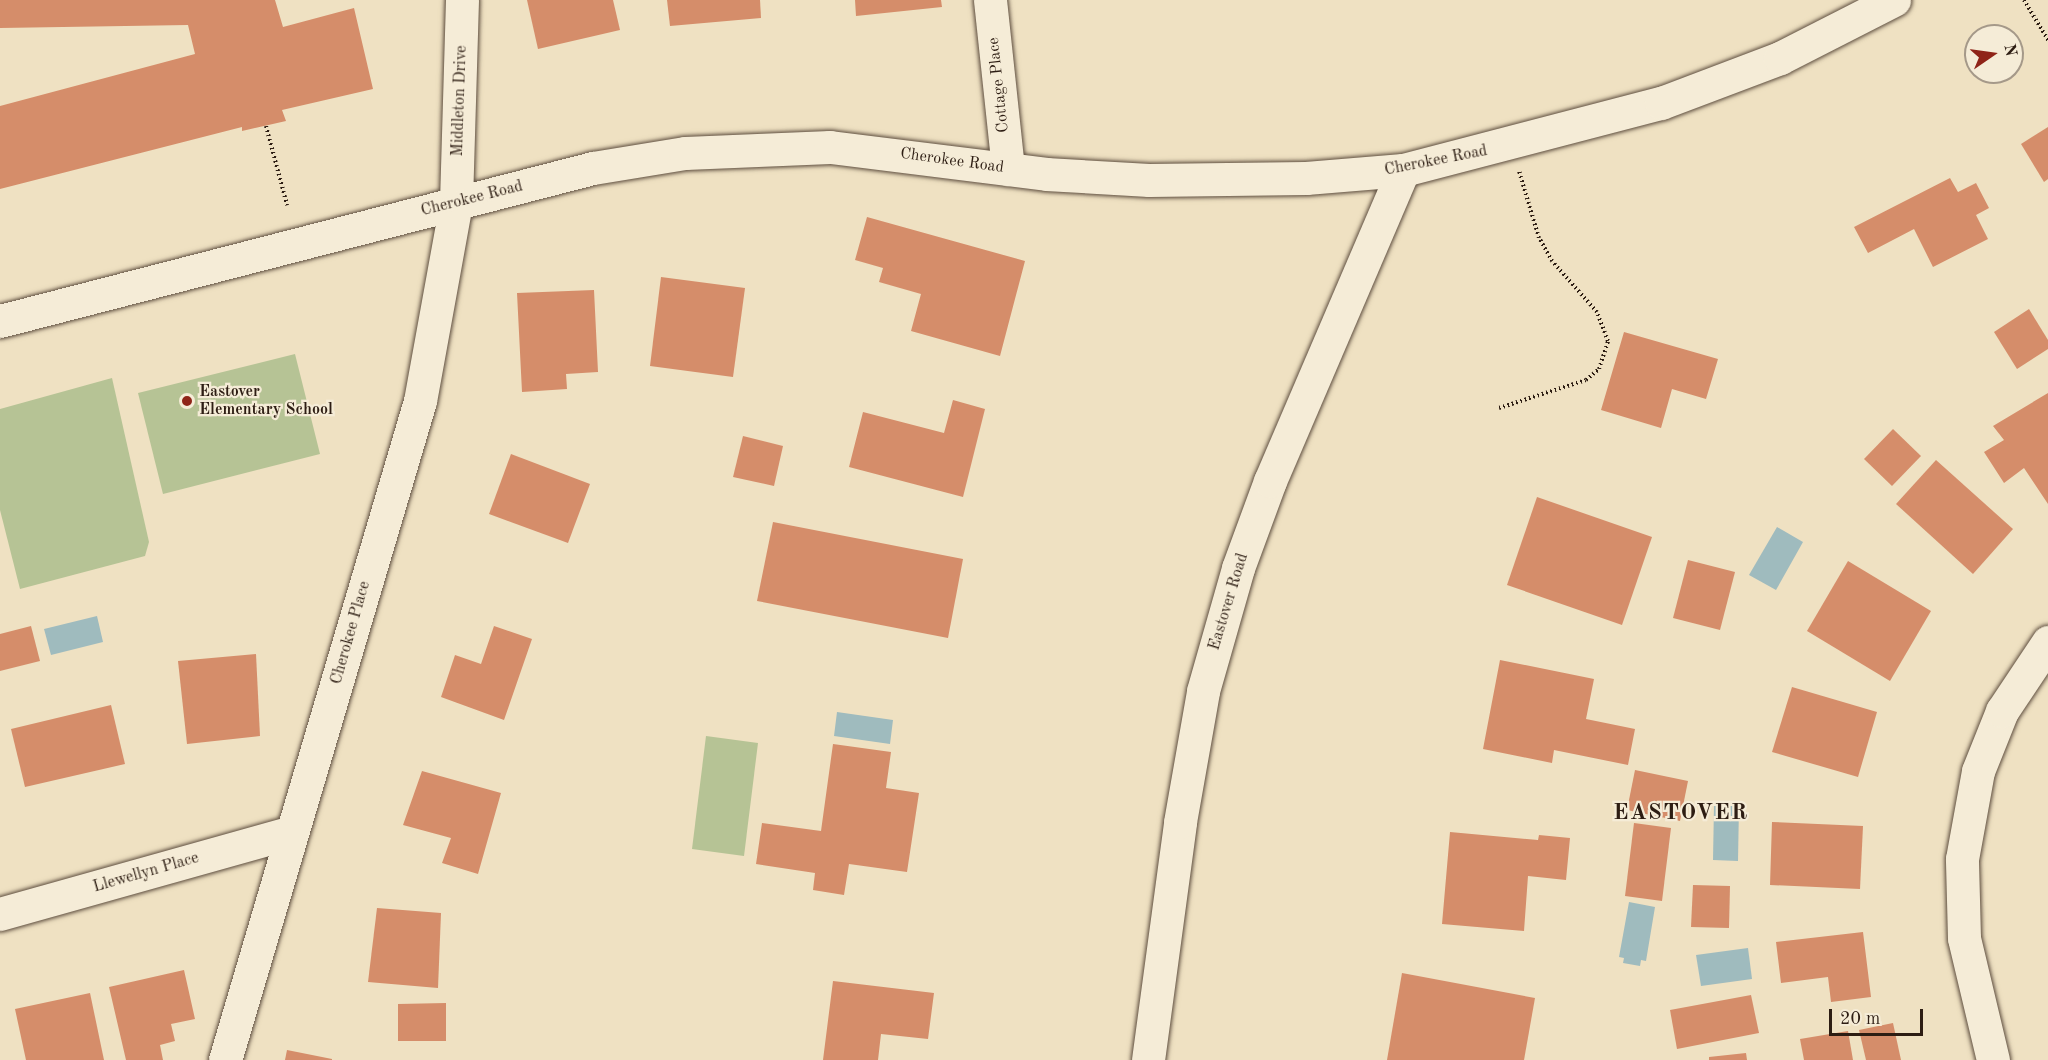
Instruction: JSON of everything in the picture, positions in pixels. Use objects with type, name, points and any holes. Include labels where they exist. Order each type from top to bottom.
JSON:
[{"type":"street","name":"Middleton Drive","points":[[456,202],[462,0]]},
{"type":"street","name":"Cottage Place","points":[[990,0],[1008,169]]},
{"type":"street","name":"Cherokee Road","points":[[0,321],[593,168],[685,153],[778,147],[893,153],[1008,169],[1149,180],[1306,178],[1403,170],[1515,144],[1661,103],[1743,74],[1894,0]]},
{"type":"street","name":"Eastover Road","points":[[1148,1060],[1203,691],[1238,568],[1270,481],[1403,170]]},
{"type":"street","name":"Cherokee Place","points":[[225,1060],[420,401],[456,202]]},
{"type":"street","points":[[1993,1060],[1964,938],[1962,859],[1982,761],[2007,702],[2048,642]]},
{"type":"street","name":"Llewellyn Place","points":[[0,914],[292,832]]},
{"type":"path","points":[[2024,0],[2048,40]]},
{"type":"path","points":[[266,126],[287,205]]},
{"type":"path","points":[[1499,408],[1586,380],[1599,369],[1608,341],[1597,312],[1552,261],[1539,238],[1528,212],[1515,144]]},
{"type":"green space","points":[[295,354],[320,454],[163,494],[138,393]]},
{"type":"green space","points":[[112,378],[149,542],[145,556],[20,589],[0,510],[0,409]]},
{"type":"green space","points":[[706,736],[758,743],[744,856],[692,849]]},
{"type":"water","points":[[1777,527],[1803,542],[1776,590],[1749,575]]},
{"type":"water","points":[[97,616],[103,642],[51,655],[44,629]]},
{"type":"water","points":[[837,712],[893,720],[890,744],[834,736]]},
{"type":"water","points":[[1714,805],[1739,805],[1738,861],[1713,860]]},
{"type":"water","points":[[1629,902],[1655,907],[1646,961],[1641,960],[1640,966],[1623,963],[1624,958],[1619,957]]},
{"type":"water","points":[[1748,948],[1752,979],[1701,986],[1696,955]]},
{"type":"building","points":[[0,0],[275,0],[283,27],[354,8],[373,89],[282,110],[286,121],[242,131],[242,127],[0,189],[0,106],[195,54],[188,25],[0,28]]},
{"type":"building","points":[[527,0],[613,0],[620,30],[538,49]]},
{"type":"building","points":[[667,0],[760,0],[761,18],[670,26]]},
{"type":"building","points":[[855,0],[941,0],[942,7],[856,16]]},
{"type":"building","points":[[2048,127],[2048,179],[2044,182],[2021,144]]},
{"type":"building","points":[[1950,178],[1958,192],[1976,183],[1989,208],[1976,215],[1988,239],[1933,267],[1914,229],[1868,253],[1854,227]]},
{"type":"building","points":[[867,217],[1025,261],[1000,356],[911,331],[921,294],[879,282],[883,268],[855,260]]},
{"type":"building","points":[[661,277],[745,288],[733,377],[650,366]]},
{"type":"building","points":[[594,290],[598,372],[566,374],[567,389],[522,392],[517,293]]},
{"type":"building","points":[[2029,309],[2048,340],[2048,349],[2017,369],[1994,332]]},
{"type":"building","points":[[1624,332],[1718,359],[1706,399],[1672,389],[1661,428],[1601,410]]},
{"type":"building","points":[[2048,393],[2048,504],[2024,468],[2004,483],[1984,452],[2004,440],[1993,426]]},
{"type":"building","points":[[953,400],[985,409],[963,497],[849,467],[863,412],[944,433]]},
{"type":"building","points":[[1893,429],[1921,456],[1892,486],[1864,459]]},
{"type":"building","points":[[743,436],[783,446],[774,486],[733,477]]},
{"type":"building","points":[[511,454],[590,484],[568,543],[489,514]]},
{"type":"building","points":[[1936,460],[2013,529],[1973,574],[1896,504]]},
{"type":"building","points":[[1537,497],[1652,537],[1622,625],[1507,585]]},
{"type":"building","points":[[773,522],[963,559],[948,638],[757,601]]},
{"type":"building","points":[[1688,560],[1735,572],[1720,630],[1673,618]]},
{"type":"building","points":[[1848,561],[1931,611],[1890,681],[1807,631]]},
{"type":"building","points":[[31,626],[40,661],[0,671],[0,634]]},
{"type":"building","points":[[494,626],[532,639],[504,720],[441,697],[455,655],[481,664]]},
{"type":"building","points":[[256,654],[260,736],[187,744],[178,661]]},
{"type":"building","points":[[1500,660],[1594,679],[1586,719],[1635,729],[1628,765],[1554,750],[1552,763],[1483,749]]},
{"type":"building","points":[[1792,687],[1877,712],[1858,777],[1772,752]]},
{"type":"building","points":[[111,705],[125,764],[25,787],[11,729]]},
{"type":"building","points":[[833,744],[891,752],[886,788],[919,793],[907,872],[849,864],[844,895],[813,890],[815,873],[756,864],[762,823],[821,831]]},
{"type":"building","points":[[1635,770],[1688,781],[1680,821],[1627,810]]},
{"type":"building","points":[[422,771],[501,793],[478,874],[442,863],[451,838],[403,825]]},
{"type":"building","points":[[1772,822],[1863,826],[1860,889],[1770,885]]},
{"type":"building","points":[[1634,823],[1671,828],[1662,901],[1625,896]]},
{"type":"building","points":[[1450,832],[1538,840],[1539,835],[1570,838],[1566,880],[1528,876],[1524,931],[1442,924]]},
{"type":"building","points":[[1693,885],[1730,886],[1729,928],[1691,927]]},
{"type":"building","points":[[377,908],[441,913],[438,988],[368,982]]},
{"type":"building","points":[[1863,932],[1871,997],[1831,1002],[1828,977],[1781,983],[1776,942]]},
{"type":"building","points":[[184,970],[195,1019],[171,1024],[175,1041],[160,1045],[163,1060],[126,1060],[109,987]]},
{"type":"building","points":[[1402,973],[1535,998],[1524,1060],[1387,1060]]},
{"type":"building","points":[[833,981],[934,993],[928,1039],[881,1034],[878,1060],[823,1060]]},
{"type":"building","points":[[90,993],[104,1060],[26,1060],[15,1009]]},
{"type":"building","points":[[1751,995],[1759,1033],[1677,1049],[1670,1010]]},
{"type":"building","points":[[446,1003],[446,1041],[398,1041],[398,1004]]},
{"type":"building","points":[[1893,1023],[1901,1060],[1866,1060],[1859,1030]]},
{"type":"building","points":[[1848,1031],[1853,1060],[1804,1060],[1800,1039]]},
{"type":"building","points":[[287,1050],[332,1059],[332,1060],[285,1060]]},
{"type":"building","points":[[1746,1053],[1747,1060],[1709,1060],[1709,1057]]},
{"type":"place","name":"Eastover Elementary School","points":[[187,401]]},
{"type":"district","name":"EASTOVER","points":[[1681,814]]}]
